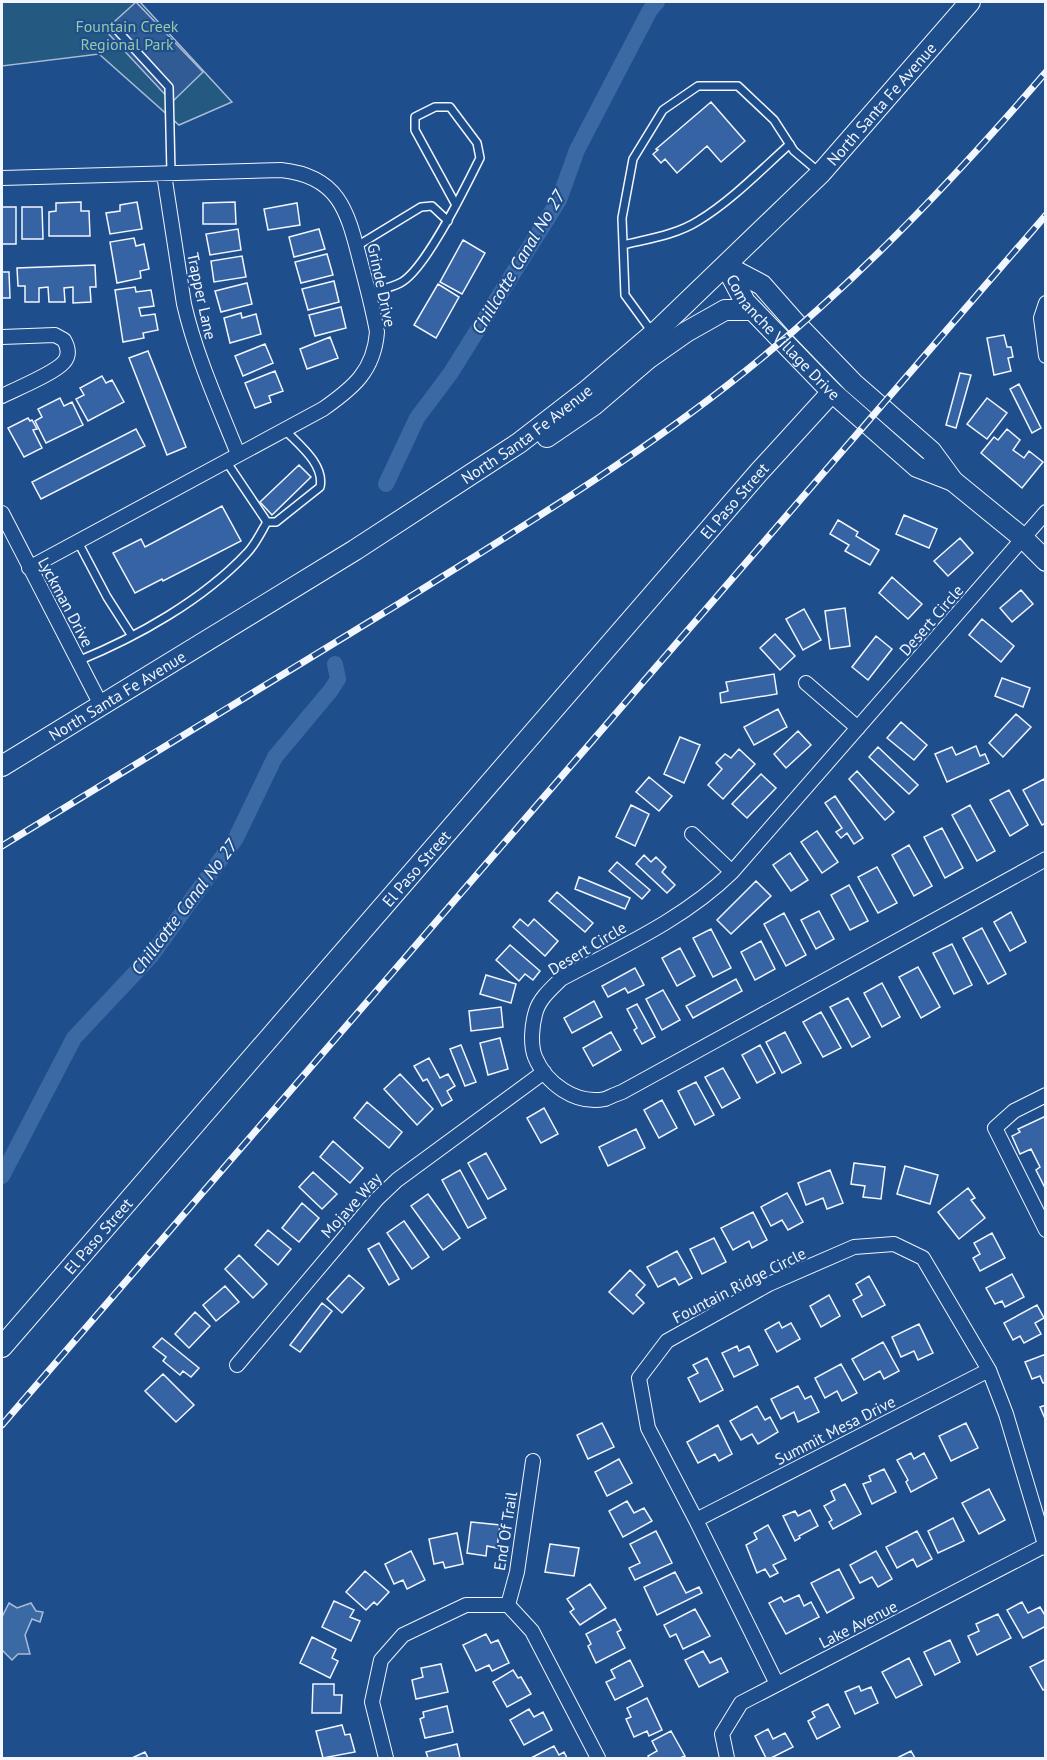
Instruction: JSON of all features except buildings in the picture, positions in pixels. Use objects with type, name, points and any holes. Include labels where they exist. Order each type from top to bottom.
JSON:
[{"type":"main road","name":"North Santa Fe Avenue","points":[[2,766],[355,550],[495,459],[570,404],[654,334],[821,173],[970,2]]},
{"type":"main road","name":"Comanche Village Drive","points":[[726,266],[745,302],[832,392],[917,467],[953,481]]},
{"type":"main road","name":"Comanche Village Drive","points":[[726,266],[762,285],[846,376],[931,451],[953,481],[1046,561]]},
{"type":"main road","points":[[495,459],[525,452],[594,405],[649,358],[686,332],[725,310],[752,310]]},
{"type":"main road","name":"El Paso Street","points":[[2,1347],[759,472],[832,392]]},
{"type":"street","name":"Grinde Drive","points":[[2,178],[281,170],[297,172],[310,177],[326,186],[344,206],[369,293],[377,332],[376,348],[371,361],[352,388],[323,408],[29,568]]},
{"type":"street","name":"Trapper Lane","points":[[167,174],[184,304],[231,457]]},
{"type":"street","points":[[1046,303],[1041,318],[1046,356]]},
{"type":"street","points":[[2,337],[55,335],[64,340],[68,351],[64,362],[58,368],[2,396]]},
{"type":"street","name":"Desert Circle","points":[[1046,512],[714,890],[682,913],[561,979],[547,992],[536,1010],[532,1031],[534,1055],[543,1072],[563,1091],[584,1098],[604,1099],[622,1092],[1046,859]]},
{"type":"street","name":"Lyckman Drive","points":[[2,513],[101,705]]},
{"type":"street","points":[[806,683],[858,728]]},
{"type":"street","points":[[692,834],[732,872]]},
{"type":"street","name":"Mojave Way","points":[[237,1365],[377,1199],[397,1180],[543,1072]]},
{"type":"street","points":[[1046,1095],[1014,1111],[995,1128],[1046,1230]]},
{"type":"street","name":"Fountain Ridge Circle","points":[[777,1684],[648,1428],[639,1378],[666,1341],[769,1284],[854,1247],[894,1244],[923,1258],[989,1371],[1006,1414],[1045,1547]]},
{"type":"street","name":"Summit Mesa Drive","points":[[696,1520],[989,1371]]},
{"type":"street","name":"End Of Trail","points":[[508,1605],[517,1572],[532,1461]]},
{"type":"street","name":"Lake Avenue","points":[[727,1758],[722,1734],[741,1703],[1045,1547]]},
{"type":"street","points":[[386,1758],[372,1702],[381,1660],[403,1635],[466,1605],[508,1605],[532,1631],[598,1758]]},
{"type":"lane","points":[[116,28],[169,87],[167,174]]},
{"type":"lane","points":[[654,334],[625,295],[622,218],[633,159],[663,110],[698,86],[738,86],[774,120],[794,151],[821,173]]},
{"type":"lane","points":[[369,293],[401,283],[412,273],[448,221],[480,158],[477,143],[450,107],[435,107],[416,117],[415,130],[456,205]]},
{"type":"lane","points":[[623,245],[658,237],[697,222],[740,189],[790,144]]},
{"type":"lane","points":[[356,246],[421,207],[432,206],[448,221]]},
{"type":"lane","points":[[267,522],[276,522],[286,515],[320,487],[322,478],[315,464],[284,429]]},
{"type":"lane","points":[[231,457],[267,522]]},
{"type":"lane","points":[[78,661],[118,645],[198,596],[249,552],[267,522]]},
{"type":"lane","points":[[78,542],[107,597],[132,636]]},
{"type":"green space","name":"Fountain Creek Regional Park","points":[[2,2],[140,2],[232,102],[179,125],[99,54],[2,66]]},
{"type":"shaded area","points":[[136,2],[203,72],[172,102],[105,30]]},
{"type":"shaded area","points":[[9,1603],[17,1608],[31,1603],[36,1611],[43,1612],[40,1622],[32,1619],[25,1635],[30,1654],[18,1654],[12,1660],[2,1650],[2,1617]]},
{"type":"waterway","name":"Chillcotte Canal No 27","points":[[386,484],[417,418],[450,374],[559,200],[577,150],[650,10],[657,2]]},
{"type":"waterway","name":"Chillcotte Canal No 27","points":[[2,1176],[74,1038],[151,956],[236,838],[275,757],[338,679],[335,664]]},
{"type":"railway","points":[[2,846],[531,521],[702,405],[784,339],[864,267],[939,191],[1046,72]]},
{"type":"railway","points":[[2,1425],[1046,215]]}]
